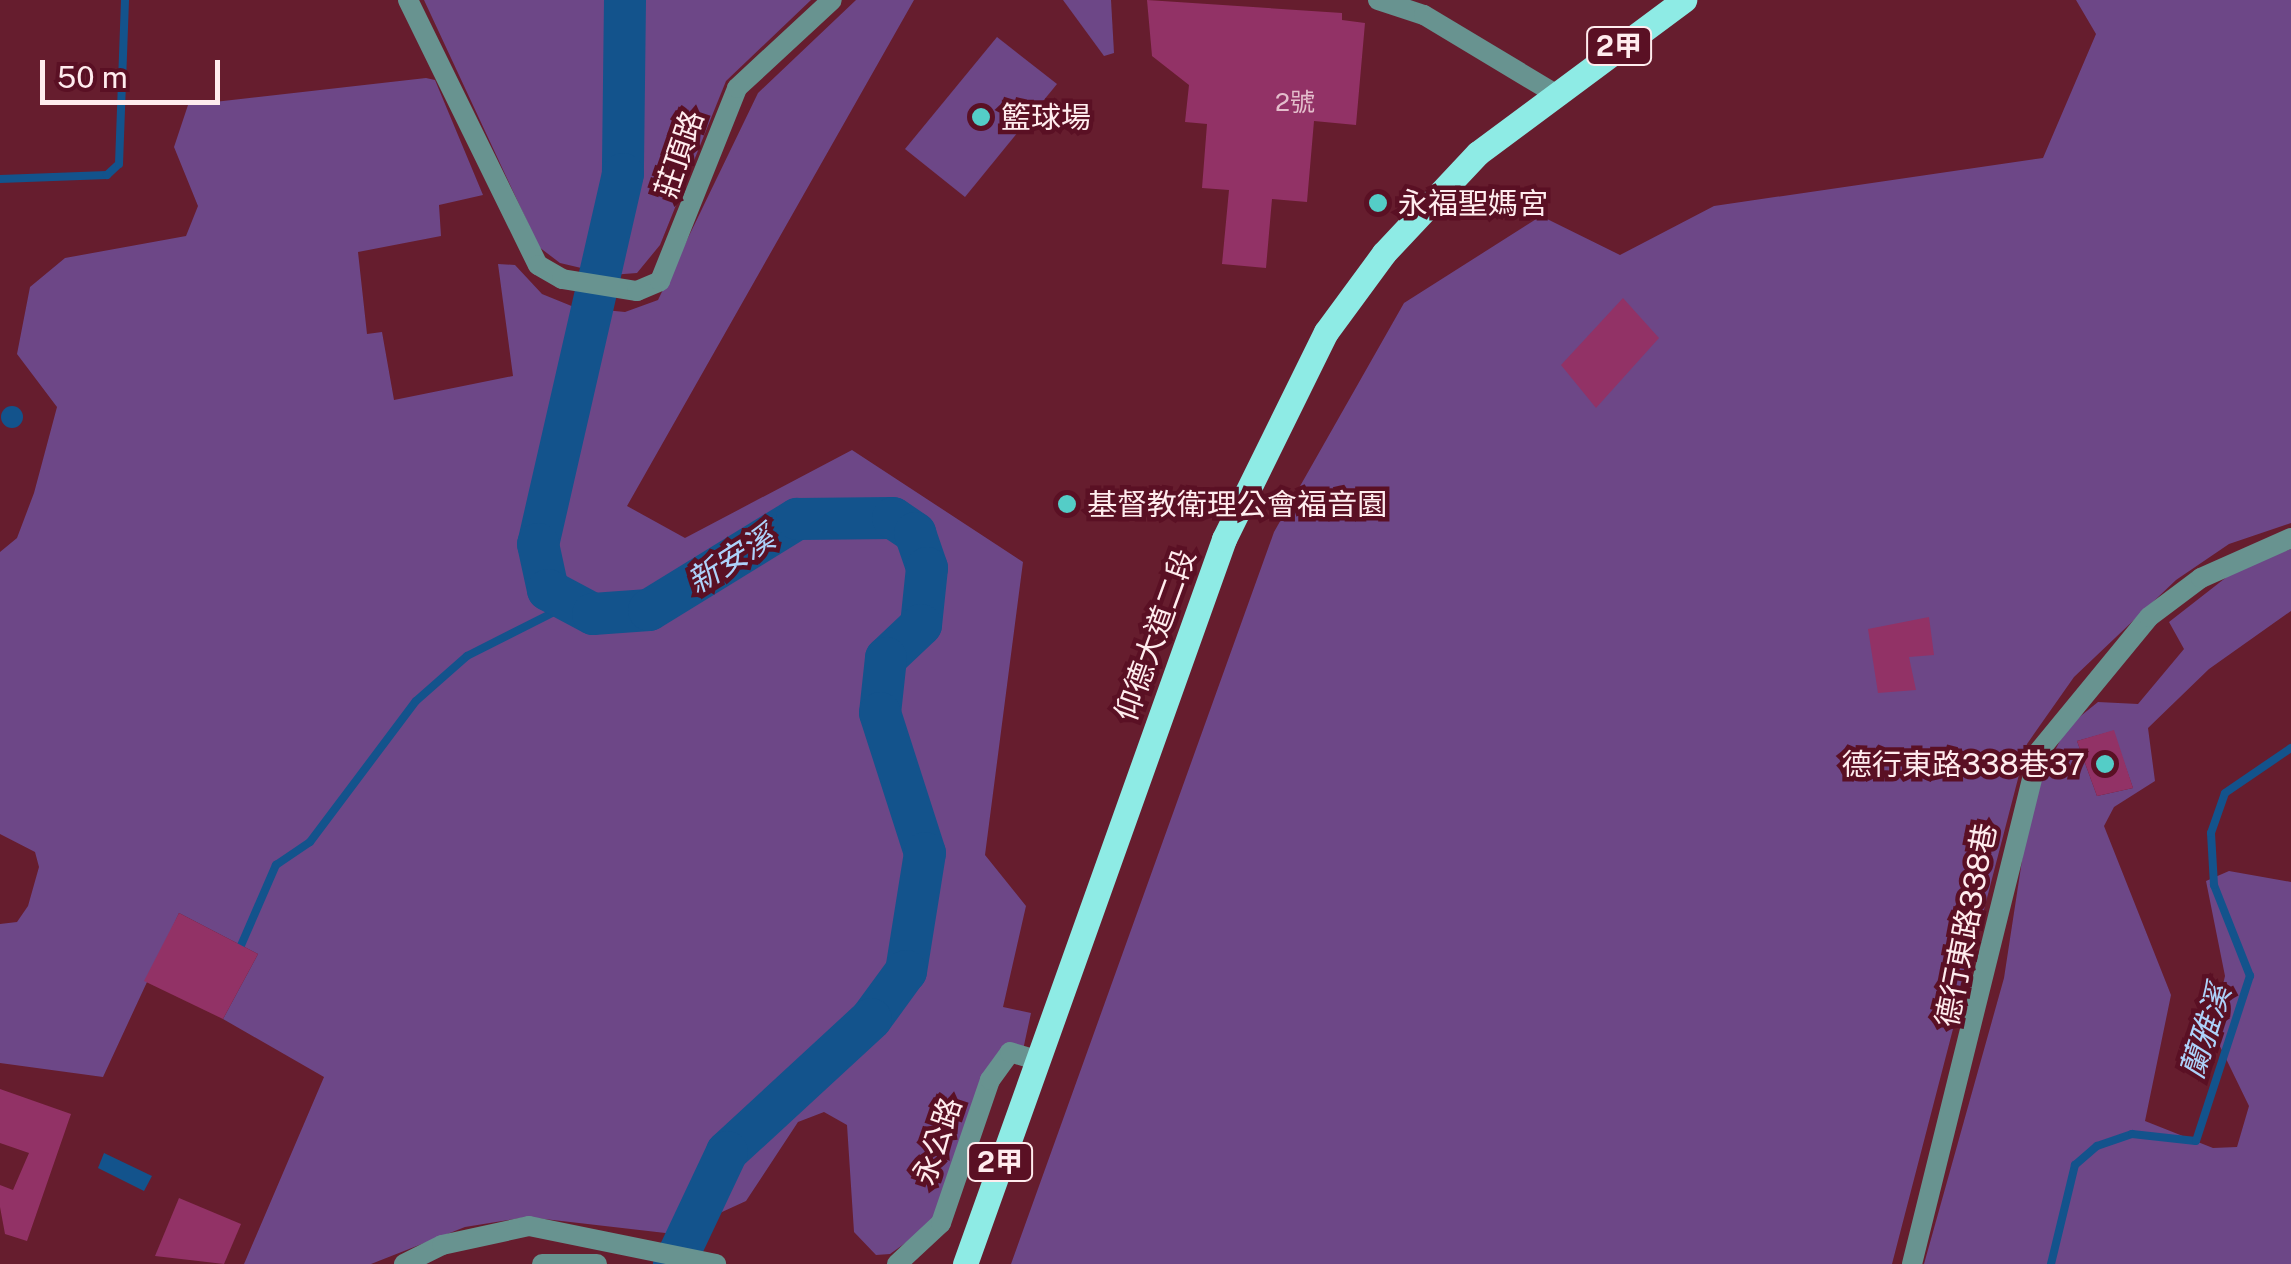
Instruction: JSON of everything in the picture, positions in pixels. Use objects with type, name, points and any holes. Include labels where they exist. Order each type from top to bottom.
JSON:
[{"type":"main road","name":"仰德大道二段","points":[[965,1264],[1224,539],[1326,332],[1384,253],[1478,153],[1684,0]]},
{"type":"street","name":"莊頂路","points":[[408,0],[508,217],[538,265],[562,279],[637,291],[660,281],[737,88],[832,0]]},
{"type":"street","points":[[1378,0],[1424,15],[1554,93]]},
{"type":"street","name":"德行東路338巷","points":[[1912,1264],[2039,751],[2150,617],[2201,578],[2291,538]]},
{"type":"street","name":"永公路","points":[[897,1264],[941,1222],[990,1080],[1010,1052],[1036,1060]]},
{"type":"street","points":[[404,1264],[442,1244],[529,1226],[707,1261]]},
{"type":"street","points":[[542,1264],[597,1264]]},
{"type":"shaded area","points":[[424,0],[811,0],[726,81],[660,245],[637,273],[611,275],[560,263],[539,247]]},
{"type":"shaded area","points":[[856,0],[914,0],[627,506],[685,538],[852,450],[1023,562],[985,855],[1026,906],[1003,1007],[1031,1013],[1023,1050],[1005,1049],[936,1221],[890,1254],[876,1255],[854,1232],[847,1125],[824,1112],[798,1122],[746,1201],[674,1234],[527,1217],[465,1227],[371,1264],[244,1264],[324,1077],[223,1019],[258,954],[179,913],[103,1077],[0,1063],[0,924],[17,922],[28,906],[39,867],[35,852],[0,834],[0,552],[17,538],[34,493],[57,407],[17,354],[30,287],[65,258],[186,236],[198,206],[174,147],[188,105],[426,78],[435,80],[483,195],[439,205],[441,236],[358,252],[367,334],[382,332],[394,400],[513,376],[498,264],[515,265],[542,294],[574,307],[625,312],[658,300],[758,93]]},
{"type":"shaded area","points":[[1063,0],[1111,0],[1114,53],[1104,56]]},
{"type":"shaded area","points":[[2076,0],[2291,0],[2291,523],[2229,544],[2176,580],[2074,677],[2027,744],[1892,1264],[1011,1264],[1274,532],[1404,303],[1541,216],[1620,255],[1714,206],[2043,158],[2096,34]]},
{"type":"shaded area","name":"籃球場","points":[[997,37],[1057,84],[965,197],[905,149]]},
{"type":"shaded area","points":[[2291,549],[2291,611],[2209,669],[2148,728],[2155,781],[2114,807],[2104,826],[2171,995],[2145,1121],[2213,1148],[2237,1147],[2249,1106],[2212,1030],[2225,976],[2206,881],[2229,871],[2291,882],[2291,1264],[1924,1264],[2004,978],[2032,795],[2067,727],[2098,702],[2138,704],[2184,649],[2169,622],[2242,565]],"holes":[[[2113,731],[2133,788],[2097,796],[2077,741]]]},
{"type":"water","points":[[12,406],[20,409],[20,425],[12,428],[4,425],[1,417],[4,409]]},
{"type":"water","points":[[104,1153],[152,1176],[144,1191],[98,1168]]},
{"type":"building","points":[[1147,0],[1342,13],[1342,20],[1365,23],[1356,125],[1314,121],[1307,202],[1272,199],[1266,268],[1222,264],[1229,190],[1202,188],[1207,124],[1185,122],[1189,85],[1152,56]]},
{"type":"building","points":[[1623,298],[1659,338],[1596,408],[1561,365]]},
{"type":"building","points":[[1929,617],[1934,655],[1909,657],[1916,690],[1878,693],[1868,629]]},
{"type":"building","name":"德行東路338巷37","points":[[2114,730],[2133,788],[2097,796],[2077,741]]},
{"type":"building","points":[[179,913],[258,954],[223,1019],[144,981]]},
{"type":"building","points":[[0,1089],[71,1114],[27,1241],[5,1234],[0,1207],[0,1185],[13,1190],[29,1153],[0,1143]]},
{"type":"building","points":[[179,1198],[241,1224],[224,1264],[155,1256]]},
{"type":"waterway","points":[[0,179],[107,175],[119,164],[125,0]]},
{"type":"waterway","name":"新安溪","points":[[625,0],[623,174],[538,544],[548,590],[593,614],[649,610],[797,519],[893,518],[915,533],[927,568],[921,625],[886,658],[880,713],[925,853],[906,971],[871,1019],[727,1152],[674,1264]]},
{"type":"waterway","points":[[239,950],[276,865],[310,842],[416,701],[467,656],[566,606]]},
{"type":"waterway","name":"蘭雅溪","points":[[2051,1264],[2075,1165],[2097,1146],[2132,1134],[2196,1141],[2250,976],[2214,885],[2211,833],[2225,793],[2291,748]]},
{"type":"place","name":"籃球場","points":[[981,117]]},
{"type":"place","name":"永福聖媽宮","points":[[1378,203]]},
{"type":"place","name":"基督教衛理公會福音園","points":[[1067,504]]},
{"type":"place","name":"德行東路338巷37","points":[[2105,764]]}]
